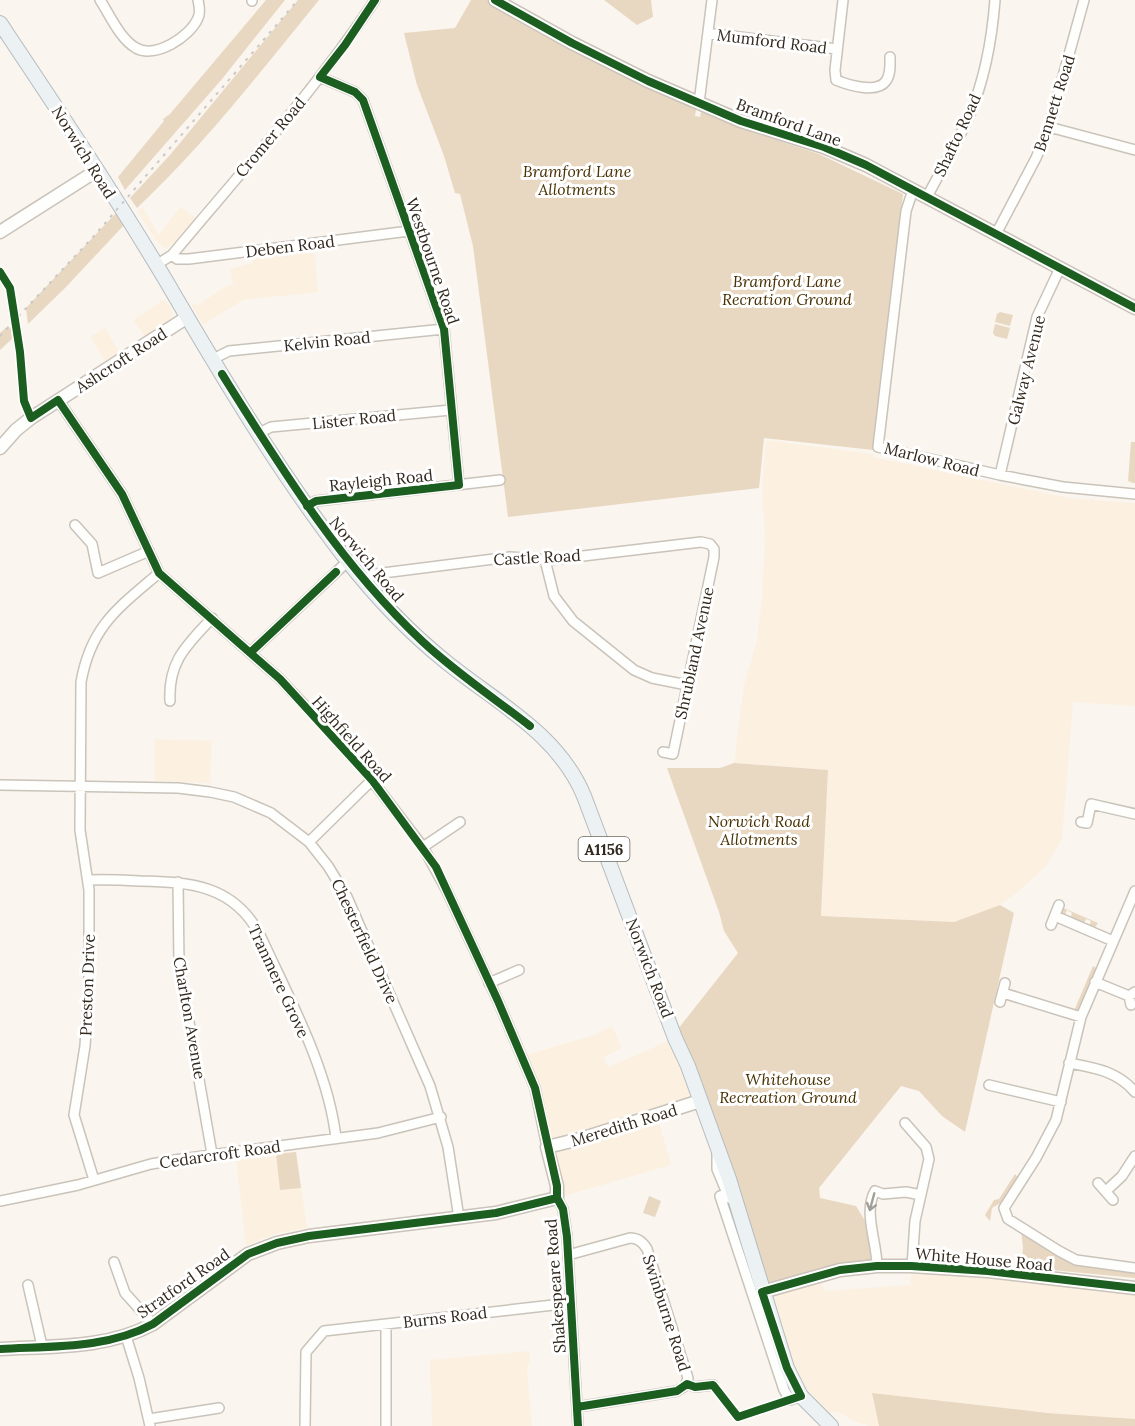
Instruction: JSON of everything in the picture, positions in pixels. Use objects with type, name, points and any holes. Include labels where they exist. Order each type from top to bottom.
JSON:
[{"type":"main road","name":"Norwich Road","points":[[0,24],[96,171],[259,433],[307,506],[348,561],[408,627],[437,655],[546,739],[573,773],[584,795],[675,1038],[688,1066],[716,1145],[783,1358],[801,1396],[830,1426]]},
{"type":"street","points":[[100,0],[127,41],[138,49],[146,51],[169,45],[190,29],[199,15],[198,0]]},
{"type":"street","name":"Cromer Road","points":[[156,266],[172,255],[320,77],[375,0]]},
{"type":"street","name":"Bramford Lane","points":[[495,0],[572,43],[648,81],[741,121],[824,147],[866,165],[1135,308]]},
{"type":"street","points":[[699,102],[712,0]]},
{"type":"street","points":[[843,0],[836,80],[846,84],[876,87],[885,83],[889,75],[890,57]]},
{"type":"street","name":"Shafto Road","points":[[927,197],[974,103],[989,50],[995,0]]},
{"type":"street","name":"Bennett Road","points":[[996,234],[1036,158],[1049,127],[1084,0]]},
{"type":"street","name":"Mumford Road","points":[[708,33],[837,49]]},
{"type":"street","name":"Westbourne Road","points":[[320,77],[355,92],[363,100],[444,329],[459,485]]},
{"type":"street","points":[[1049,127],[1135,150]]},
{"type":"street","points":[[0,232],[96,171]]},
{"type":"street","name":"Marlow Road","points":[[913,190],[906,211],[878,447],[1000,475],[1070,488],[1135,494]]},
{"type":"street","name":"Deben Road","points":[[172,255],[177,259],[189,259],[410,231]]},
{"type":"street","name":"Galway Avenue","points":[[1000,475],[1038,317],[1060,268]]},
{"type":"street","name":"Ashcroft Road","points":[[0,448],[20,426],[186,318]]},
{"type":"street","name":"Kelvin Road","points":[[213,359],[229,351],[444,329]]},
{"type":"street","name":"Highfield Road","points":[[58,400],[123,494],[159,573],[280,679],[372,780],[423,847],[447,889],[535,1089],[547,1147]]},
{"type":"street","name":"Lister Road","points":[[259,433],[271,427],[451,410]]},
{"type":"street","name":"Rayleigh Road","points":[[307,506],[316,501],[500,480]]},
{"type":"street","points":[[75,525],[92,544],[98,573],[149,551]]},
{"type":"street","name":"Castle Road","points":[[365,581],[375,574],[510,557],[546,560],[701,542],[710,544]]},
{"type":"street","name":"Shrubland Avenue","points":[[663,752],[673,754],[714,557],[714,549],[710,544]]},
{"type":"street","points":[[546,560],[554,596],[573,621],[634,670],[652,678],[687,685]]},
{"type":"street","points":[[251,652],[348,561]]},
{"type":"street","name":"Preston Drive","points":[[94,1180],[74,1115],[88,1013],[88,880],[81,839],[81,682],[84,662],[92,642],[113,613],[159,573]]},
{"type":"street","points":[[170,701],[176,660],[212,618]]},
{"type":"street","points":[[309,842],[372,780]]},
{"type":"street","name":"Chesterfield Drive","points":[[0,785],[178,788],[221,794],[272,813],[309,842],[328,866],[347,897],[424,1070],[441,1118],[459,1218]]},
{"type":"street","points":[[1081,822],[1087,823],[1091,804],[1135,814]]},
{"type":"street","points":[[423,847],[460,822]]},
{"type":"street","name":"Tranmere Grove","points":[[88,880],[178,882],[200,886],[225,897],[242,910],[256,928],[321,1071],[332,1109],[336,1138]]},
{"type":"street","name":"Charlton Avenue","points":[[178,882],[177,937],[180,972],[212,1154]]},
{"type":"street","points":[[989,1084],[1061,1102],[1081,1017],[1113,941],[1133,903],[1135,891]]},
{"type":"street","points":[[1059,906],[1053,920],[1113,941]]},
{"type":"street","points":[[489,983],[519,970]]},
{"type":"street","points":[[1095,982],[1132,998]]},
{"type":"street","points":[[1003,993],[1081,1017]]},
{"type":"street","points":[[1069,1063],[1116,1075],[1135,1092]]},
{"type":"street","name":"Meredith Road","points":[[547,1147],[700,1101]]},
{"type":"street","name":"White House Road","points":[[1061,1102],[1053,1128],[1005,1204],[1004,1211],[1008,1219],[1066,1255],[1086,1262],[1135,1268]]},
{"type":"street","name":"Cedarcroft Road","points":[[0,1202],[151,1164],[384,1131],[441,1118]]},
{"type":"street","points":[[905,1123],[925,1145],[929,1153],[928,1170],[913,1230],[912,1266]]},
{"type":"street","name":"Shakespeare Road","points":[[547,1147],[557,1186],[557,1198],[563,1209],[578,1426]]},
{"type":"street","points":[[1106,1191],[1122,1176],[1135,1156]]},
{"type":"street","points":[[1098,1183],[1113,1200]]},
{"type":"street","name":"Norwich Road","points":[[729,1188],[720,1196],[784,1390],[790,1401],[801,1396]]},
{"type":"street","points":[[878,1266],[869,1209],[875,1191],[883,1194],[906,1192],[921,1195]]},
{"type":"street","name":"Stratford Road","points":[[0,1349],[88,1343],[126,1336],[153,1324],[235,1263],[261,1248],[309,1236],[515,1209],[557,1198]]},
{"type":"street","name":"Swinburne Road","points":[[568,1256],[630,1238],[638,1239],[643,1243],[688,1374],[687,1384],[677,1391],[577,1407]]},
{"type":"street","points":[[114,1262],[125,1293],[153,1324]]},
{"type":"street","name":"White House Road","points":[[762,1292],[840,1270],[878,1266],[988,1271],[1135,1288]]},
{"type":"street","points":[[28,1285],[42,1346]]},
{"type":"street","name":"Burns Road","points":[[305,1426],[306,1352],[321,1334],[328,1330],[571,1303]]},
{"type":"street","points":[[386,1324],[386,1426]]},
{"type":"street","points":[[126,1336],[150,1423],[219,1408]]},
{"type":"street","points":[[687,1384],[694,1387],[713,1385]]},
{"type":"shaded area","points":[[142,207],[159,235],[180,207],[196,218],[175,243],[165,248],[159,244],[137,211]]},
{"type":"shaded area","points":[[314,248],[318,292],[243,300],[203,325],[191,304],[198,305],[228,285],[233,285],[230,269],[253,263],[252,256]]},
{"type":"shaded area","points":[[165,299],[173,312],[170,320],[145,337],[133,320]]},
{"type":"shaded area","points":[[105,328],[120,353],[106,362],[90,337]]},
{"type":"shaded area","points":[[766,440],[873,454],[873,457],[1068,498],[1135,503],[1135,706],[1073,702],[1062,839],[1045,867],[1000,905],[954,922],[821,916],[828,770],[734,763],[744,685],[757,640],[762,598],[765,537],[762,487]]},
{"type":"shaded area","points":[[155,739],[212,741],[210,783],[155,781]]},
{"type":"shaded area","points":[[612,1026],[622,1048],[604,1057],[608,1067],[675,1038],[700,1101],[657,1115],[671,1165],[557,1198],[547,1147],[520,1057],[594,1035]]},
{"type":"shaded area","points":[[296,1152],[307,1228],[279,1233],[246,1245],[236,1159]]},
{"type":"shaded area","points":[[912,1266],[1135,1288],[1135,1419],[1048,1413],[872,1393],[879,1426],[869,1426],[854,1421],[838,1412],[816,1413],[801,1396],[762,1292],[819,1276],[825,1291],[910,1285]]},
{"type":"shaded area","points":[[529,1351],[530,1362],[527,1369],[532,1426],[432,1426],[430,1360]]},
{"type":"green space","points":[[266,0],[285,0],[222,79],[125,190],[118,177],[164,121],[163,119],[170,114]]},
{"type":"green space","points":[[298,0],[319,0],[209,133],[137,208],[130,198],[170,155]]},
{"type":"green space","name":"Bramford Lane Allotments","points":[[471,0],[487,0],[570,47],[696,109],[695,116],[700,117],[701,112],[746,130],[819,154],[903,194],[873,450],[764,438],[759,488],[508,517],[473,246],[460,194],[455,193],[444,156],[417,85],[404,33],[455,28]]},
{"type":"green space","points":[[604,0],[651,0],[653,17],[637,25]]},
{"type":"green space","points":[[117,212],[125,224],[28,324],[26,308]]},
{"type":"green space","points":[[1000,312],[1013,315],[1010,326],[995,322]]},
{"type":"green space","points":[[995,324],[1010,328],[1007,339],[995,336],[993,333]]},
{"type":"green space","points":[[8,326],[11,329],[12,339],[0,350],[0,333]]},
{"type":"green space","points":[[1131,442],[1135,442],[1135,483],[1128,481]]},
{"type":"green space","points":[[734,763],[828,770],[821,916],[954,922],[1000,905],[1014,913],[965,1132],[942,1116],[919,1091],[901,1086],[819,1188],[820,1198],[856,1206],[867,1224],[871,1261],[762,1292],[674,1034],[738,953],[724,931],[667,768],[720,768]]},
{"type":"green space","points":[[1061,907],[1098,923],[1094,929],[1089,927],[1091,921],[1086,919],[1083,925],[1070,919],[1072,913],[1067,910],[1064,917],[1061,914]]},
{"type":"green space","points":[[1093,966],[1098,969],[1081,1009],[1074,1011]]},
{"type":"green space","points":[[296,1152],[301,1188],[280,1190],[276,1154]]},
{"type":"green space","points":[[1015,1174],[1019,1179],[1002,1202],[992,1208],[990,1221],[985,1215],[994,1200],[999,1199]]},
{"type":"green space","points":[[649,1196],[661,1201],[655,1217],[643,1213]]},
{"type":"green space","points":[[1021,1230],[1071,1263],[1135,1270],[1135,1278],[1021,1267],[1023,1248]]},
{"type":"green space","points":[[872,1393],[1048,1413],[1135,1419],[1135,1426],[879,1426]]},
{"type":"railway","points":[[0,336],[94,236],[298,0]]},
{"type":"cycle path","points":[[307,506],[316,501],[459,485],[444,329],[363,100],[355,92],[320,77],[375,0]]},
{"type":"cycle path","points":[[495,0],[572,43],[648,81],[741,121],[824,147],[866,165],[1135,308]]},
{"type":"cycle path","points":[[0,272],[10,288],[20,352],[24,401],[31,418],[58,400],[122,494],[159,573],[280,679],[372,780],[436,867],[498,1001],[535,1088],[557,1186],[557,1198],[563,1209],[567,1237],[578,1426]]},
{"type":"cycle path","points":[[222,374],[313,514],[364,580],[422,641],[461,674],[530,726]]},
{"type":"cycle path","points":[[251,652],[336,572]]},
{"type":"cycle path","points":[[0,1349],[78,1345],[117,1338],[135,1332],[153,1324],[248,1254],[277,1243],[309,1236],[496,1213],[557,1198]]},
{"type":"cycle path","points":[[577,1407],[677,1391],[687,1384],[695,1387],[713,1385],[738,1417],[801,1396],[787,1368],[762,1292],[840,1270],[877,1266],[911,1266],[988,1271],[1135,1288]]},
{"type":"park label","name":"Bramford Lane Recration Ground","points":[[787,290]]},
{"type":"park label","name":"Norwich Road Allotments","points":[[759,830]]},
{"type":"park label","name":"Whitehouse Recreation Ground","points":[[788,1088]]}]
